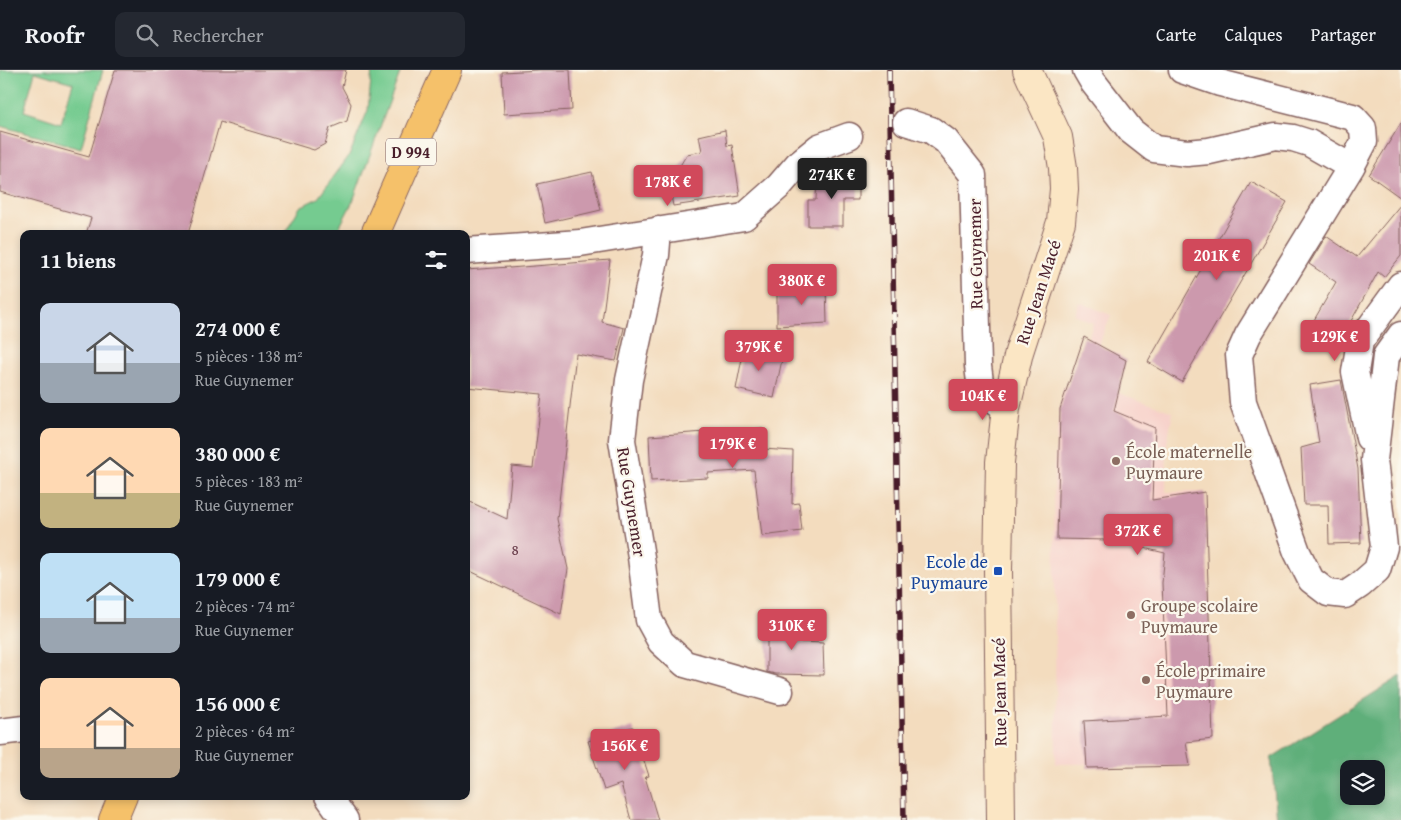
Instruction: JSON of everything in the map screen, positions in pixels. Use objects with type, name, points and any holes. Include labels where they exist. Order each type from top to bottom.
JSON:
[{"type":"main road","name":"D 994","points":[[377,230],[447,70]]},
{"type":"main road","name":"Rue Jean Macé","points":[[1001,820],[998,571],[1000,462],[1006,408],[1019,352],[1062,222],[1063,197],[1063,168],[1058,137],[1027,70]]},
{"type":"main road","points":[[113,820],[122,800]]},
{"type":"street","points":[[1086,70],[1131,132],[1154,149],[1187,153],[1209,151],[1276,136],[1293,138],[1309,143],[1351,167]]},
{"type":"street","points":[[1182,70],[1220,83],[1353,117],[1364,128],[1364,142],[1351,167],[1248,335],[1239,355],[1242,402],[1297,552],[1311,580],[1328,593],[1346,596],[1360,585],[1377,570],[1384,547],[1374,460],[1355,372],[1360,341],[1401,285]]},
{"type":"street","name":"Rue Guynemer","points":[[906,122],[931,130],[946,141],[973,175],[980,382],[986,394],[1006,408]]},
{"type":"street","points":[[470,251],[580,243],[744,217],[779,186],[798,164],[820,147],[850,136]]},
{"type":"street","name":"Rue Guynemer","points":[[658,230],[656,255],[629,380],[622,440],[649,620],[661,642],[685,664],[780,691]]},
{"type":"street","points":[[1374,460],[1386,356],[1401,335]]},
{"type":"street","points":[[0,732],[20,730]]},
{"type":"street","points":[[331,800],[346,820]]},
{"type":"shaded area","name":"Groupe scolaire Puymaure","points":[[1079,302],[1111,315],[1098,346],[1121,355],[1110,390],[1173,412],[1167,443],[1166,492],[1205,492],[1208,738],[1184,738],[1184,763],[1056,764],[1054,466],[1059,414],[1064,387],[1072,389],[1093,323],[1075,315]]},
{"type":"green space","points":[[0,70],[103,70],[81,148],[0,126]],"holes":[[[35,72],[73,83],[61,123],[24,111]]]},
{"type":"green space","points":[[372,70],[401,70],[353,201],[338,230],[286,230],[300,207],[318,198],[349,156],[368,110]]},
{"type":"green space","points":[[1401,676],[1401,820],[1277,820],[1271,758]]},
{"type":"building","points":[[115,70],[346,70],[342,87],[351,104],[347,121],[330,128],[325,144],[314,150],[220,122],[189,230],[87,230],[91,218],[0,192],[0,132],[89,157]]},
{"type":"building","points":[[570,70],[572,110],[504,114],[502,72]]},
{"type":"building","points":[[1401,123],[1401,198],[1369,175]]},
{"type":"building","points":[[725,130],[727,146],[732,145],[740,196],[673,206],[669,184],[687,154],[702,151],[699,136]]},
{"type":"building","points":[[592,172],[601,210],[545,223],[537,184]]},
{"type":"building","points":[[817,176],[858,177],[858,200],[843,200],[843,226],[808,226],[808,200],[816,200]]},
{"type":"building","points":[[1251,182],[1287,202],[1182,382],[1148,362]]},
{"type":"building","points":[[1401,204],[1401,256],[1384,277],[1378,272],[1335,350],[1306,334],[1336,282],[1309,264],[1326,236],[1357,257]]},
{"type":"building","points":[[610,260],[602,322],[624,328],[616,361],[576,354],[557,519],[568,569],[561,614],[470,571],[470,502],[507,519],[512,466],[533,468],[542,394],[470,387],[470,270]]},
{"type":"building","points":[[826,286],[827,323],[777,326],[777,288]]},
{"type":"building","points":[[1084,337],[1126,360],[1114,411],[1155,428],[1152,500],[1205,492],[1213,739],[1186,742],[1190,766],[1087,768],[1084,721],[1168,716],[1162,583],[1165,553],[1109,540],[1057,539],[1060,409]]},
{"type":"building","points":[[744,348],[783,355],[774,398],[736,389]]},
{"type":"building","points":[[1341,380],[1358,469],[1361,543],[1329,544],[1328,505],[1304,505],[1301,448],[1319,443],[1310,385]]},
{"type":"building","points":[[762,428],[763,449],[793,451],[792,504],[799,503],[802,531],[762,536],[754,470],[708,473],[708,478],[651,481],[649,436]]},
{"type":"building","points":[[801,622],[801,642],[823,643],[824,675],[776,674],[767,672],[767,623]]},
{"type":"building","points":[[633,727],[649,776],[645,777],[658,820],[631,820],[621,784],[604,790],[588,741]]},
{"type":"railway","points":[[889,70],[904,820]]},
{"type":"place","name":"École maternelle Puymaure","points":[[1116,461]]},
{"type":"place","name":"Ecole de Puymaure","points":[[998,571]]},
{"type":"place","name":"Groupe scolaire Puymaure","points":[[1131,615]]},
{"type":"place","name":"École primaire Puymaure","points":[[1146,680]]}]
